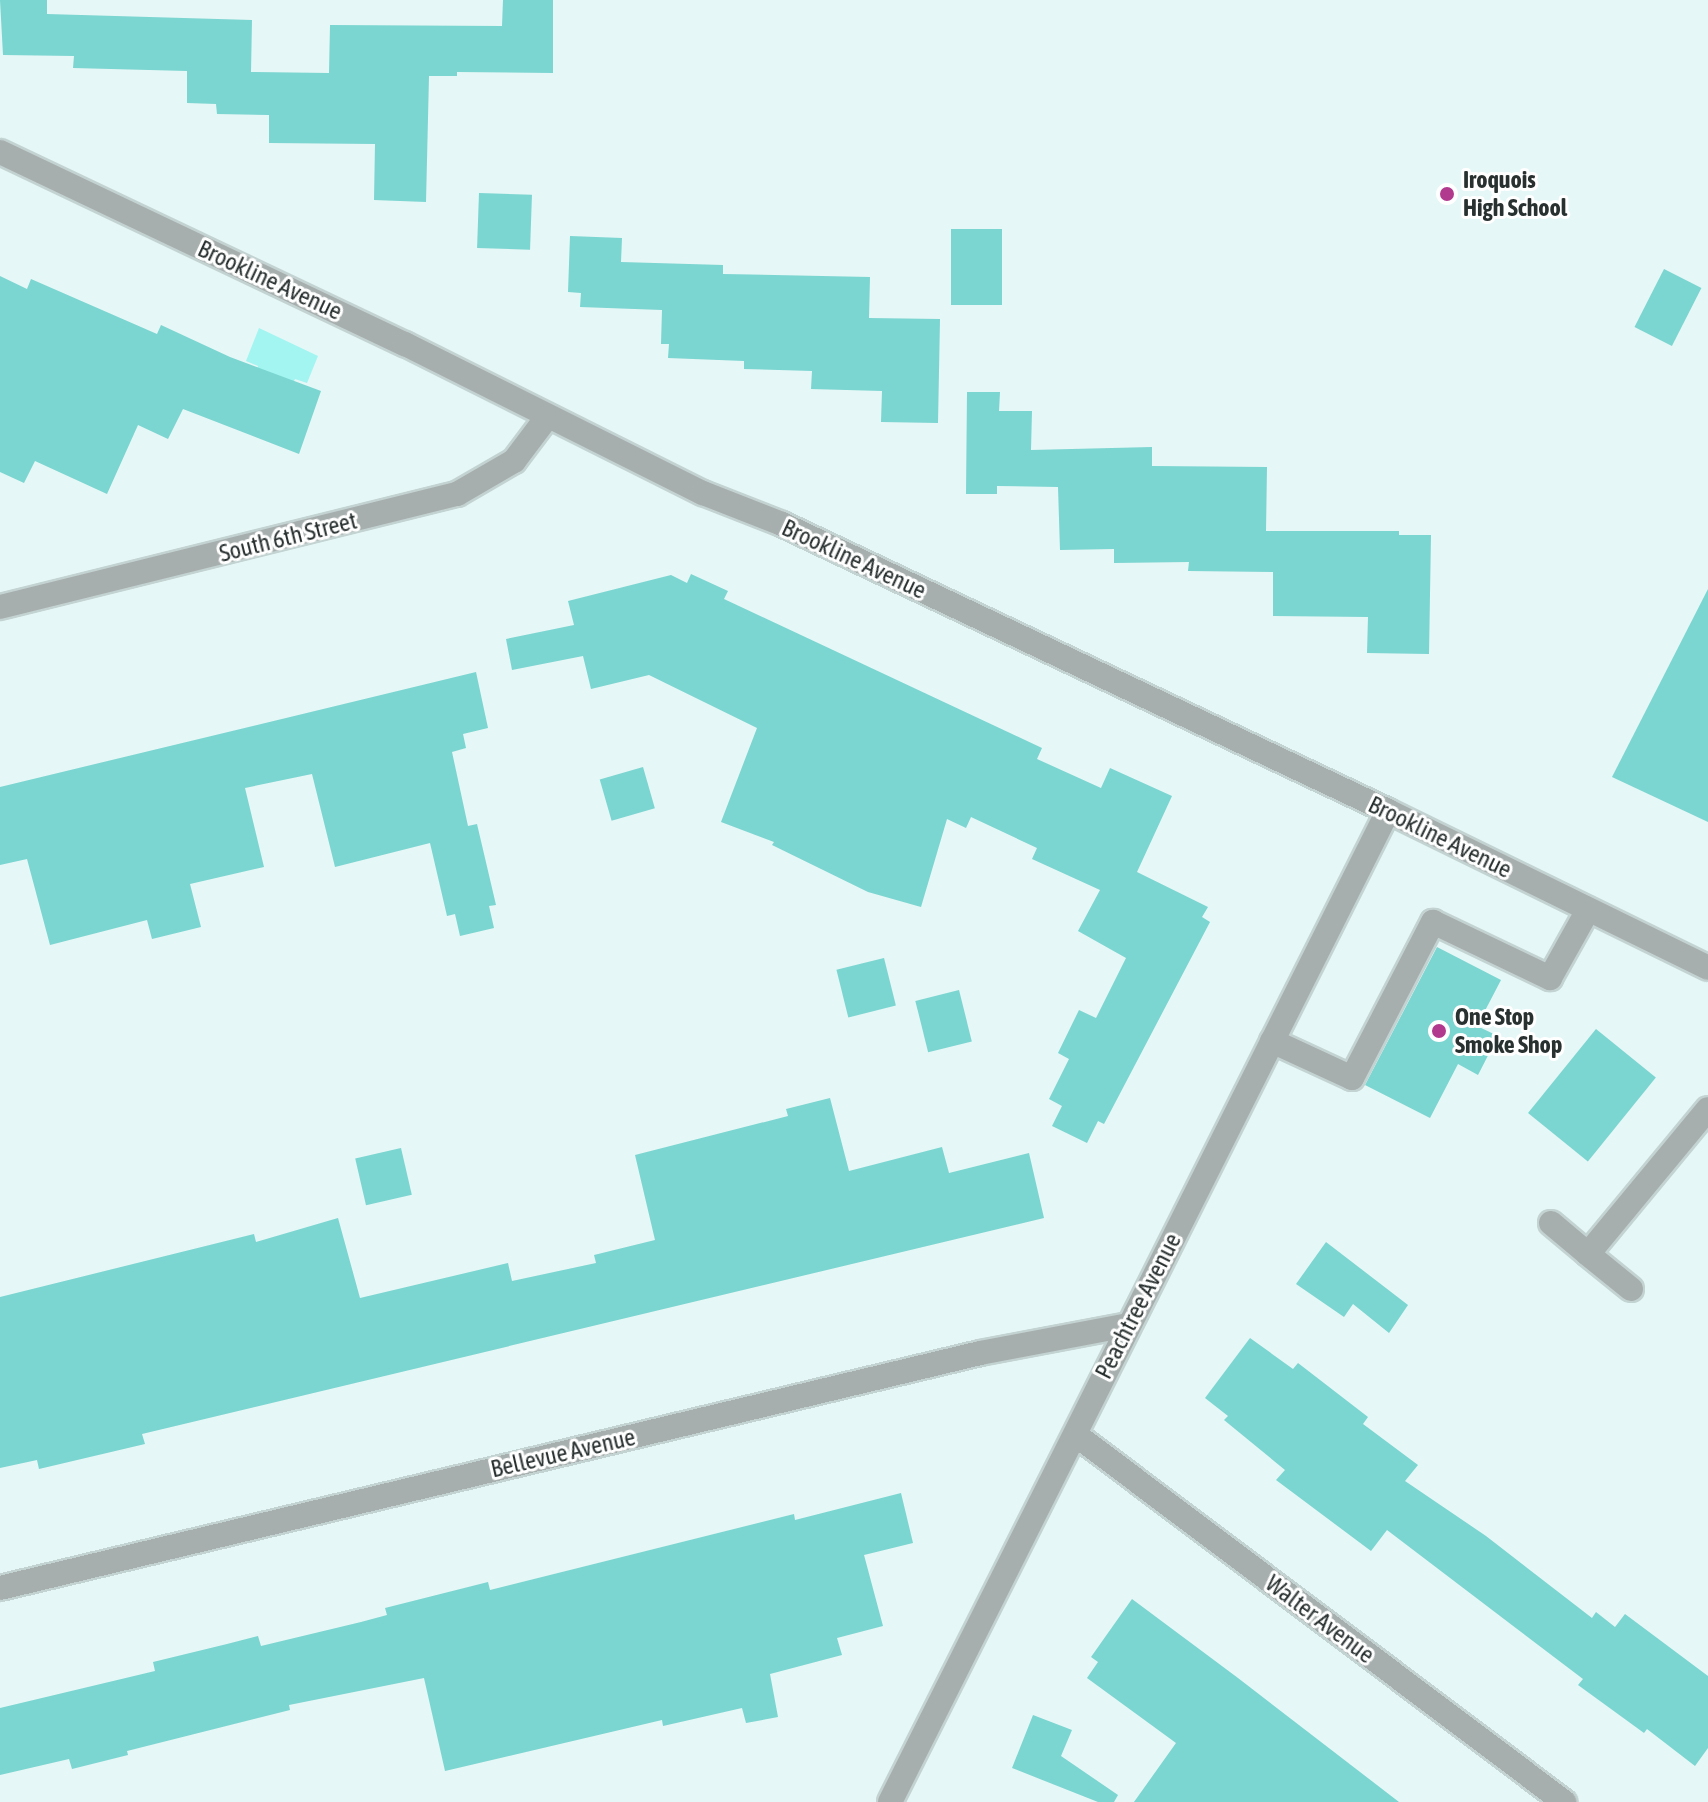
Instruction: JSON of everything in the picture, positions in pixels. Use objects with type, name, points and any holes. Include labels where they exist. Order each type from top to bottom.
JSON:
[{"type":"street","name":"Brookline Avenue","points":[[0,152],[405,344],[703,493],[782,524],[1388,811],[1708,968]]},
{"type":"street","name":"South 6th Street","points":[[0,607],[457,494],[514,461],[548,416]]},
{"type":"street","name":"Peachtree Avenue","points":[[890,1802],[1388,811]]},
{"type":"street","points":[[1272,1041],[1352,1078],[1433,922],[1550,978],[1588,910]]},
{"type":"street","points":[[1588,1254],[1708,1109]]},
{"type":"street","points":[[1551,1223],[1631,1289]]},
{"type":"street","name":"Bellevue Avenue","points":[[0,1588],[980,1353],[1128,1325]]},
{"type":"street","name":"Walter Avenue","points":[[1076,1435],[1564,1802]]},
{"type":"shaded area","points":[[259,328],[318,356],[307,383],[295,379],[290,390],[255,378],[258,366],[246,361]]},
{"type":"building","points":[[0,0],[47,0],[47,14],[252,20],[251,72],[329,73],[330,25],[502,26],[503,0],[553,0],[553,73],[457,72],[457,76],[429,76],[426,202],[374,200],[375,144],[269,143],[269,115],[217,114],[216,104],[187,103],[187,71],[73,68],[74,56],[3,55]]},
{"type":"building","points":[[479,193],[532,195],[530,250],[477,248]]},
{"type":"building","points":[[951,229],[1002,229],[1002,305],[951,305]]},
{"type":"building","points":[[570,236],[622,238],[621,262],[723,265],[723,274],[870,277],[869,318],[940,319],[938,423],[881,422],[882,391],[811,389],[812,371],[744,369],[744,361],[668,358],[669,344],[661,344],[662,310],[580,307],[581,293],[568,292]]},
{"type":"building","points":[[1664,269],[1701,288],[1672,346],[1634,327]]},
{"type":"building","points":[[0,276],[27,289],[31,279],[157,334],[161,325],[230,357],[321,391],[299,454],[183,409],[168,439],[138,425],[107,494],[35,461],[24,483],[0,472]]},
{"type":"building","points":[[967,392],[1000,392],[999,411],[1032,411],[1031,450],[1152,447],[1152,466],[1267,467],[1266,531],[1399,531],[1399,535],[1431,535],[1429,654],[1367,653],[1368,617],[1273,616],[1273,572],[1188,571],[1189,562],[1114,563],[1114,549],[1060,550],[1058,487],[997,486],[997,494],[966,494]]},
{"type":"building","points":[[691,574],[728,591],[724,599],[1042,748],[1037,759],[1101,788],[1110,768],[1172,796],[1137,872],[1208,907],[1202,917],[1210,922],[1104,1124],[1098,1121],[1087,1143],[1052,1126],[1062,1106],[1049,1099],[1069,1059],[1058,1053],[1079,1010],[1096,1018],[1126,958],[1078,931],[1100,890],[1032,859],[1037,848],[971,817],[966,828],[947,819],[921,907],[868,892],[772,845],[774,842],[721,822],[757,728],[649,675],[591,689],[583,656],[512,670],[506,639],[574,625],[568,601],[671,575],[687,583]]},
{"type":"building","points":[[1708,589],[1708,822],[1612,777]]},
{"type":"building","points":[[476,672],[488,728],[463,734],[466,748],[452,752],[468,826],[477,824],[496,905],[489,906],[494,928],[460,936],[455,914],[447,916],[430,843],[335,867],[312,774],[245,788],[264,867],[190,884],[201,927],[152,939],[147,920],[50,945],[27,859],[0,865],[0,787]]},
{"type":"building","points":[[643,767],[655,808],[612,821],[600,779]]},
{"type":"building","name":"One Stop Smoke Shop","points":[[1437,947],[1501,980],[1477,1026],[1498,1036],[1478,1075],[1458,1064],[1430,1118],[1365,1085]]},
{"type":"building","points":[[884,958],[896,1006],[848,1017],[836,970]]},
{"type":"building","points":[[959,990],[972,1041],[928,1052],[915,1001]]},
{"type":"building","points":[[1596,1029],[1656,1077],[1588,1161],[1528,1113]]},
{"type":"building","points":[[830,1098],[849,1171],[942,1147],[949,1173],[1029,1153],[1044,1218],[142,1434],[145,1444],[39,1469],[37,1460],[0,1468],[0,1297],[254,1234],[256,1242],[338,1218],[360,1298],[508,1263],[512,1281],[596,1263],[594,1255],[655,1240],[635,1155],[788,1116],[786,1109]]},
{"type":"building","points":[[401,1148],[412,1195],[366,1205],[355,1159]]},
{"type":"building","points":[[1326,1242],[1408,1305],[1389,1333],[1353,1304],[1344,1317],[1296,1284]]},
{"type":"building","points":[[1250,1338],[1293,1369],[1298,1363],[1368,1417],[1363,1424],[1418,1465],[1405,1481],[1486,1536],[1592,1618],[1596,1612],[1615,1627],[1625,1614],[1708,1676],[1708,1748],[1695,1766],[1647,1729],[1644,1733],[1578,1685],[1583,1679],[1387,1530],[1371,1551],[1276,1480],[1285,1470],[1224,1420],[1228,1416],[1205,1398]]},
{"type":"building","points":[[901,1493],[913,1543],[864,1555],[883,1626],[837,1638],[842,1655],[770,1674],[778,1717],[746,1723],[742,1708],[663,1726],[662,1720],[445,1771],[424,1678],[289,1705],[290,1710],[127,1751],[128,1755],[72,1769],[69,1759],[0,1775],[0,1708],[155,1671],[153,1662],[258,1636],[261,1646],[387,1615],[385,1608],[488,1582],[490,1590],[794,1514],[795,1520]]},
{"type":"building","points":[[1132,1599],[1399,1802],[1134,1802],[1176,1743],[1087,1678],[1098,1662],[1091,1657]]},
{"type":"building","points":[[1033,1715],[1072,1730],[1061,1756],[1118,1795],[1114,1802],[1098,1802],[1012,1768]]},
{"type":"place","name":"Iroquois High School","points":[[1447,194]]},
{"type":"place","name":"One Stop Smoke Shop","points":[[1439,1031]]}]
